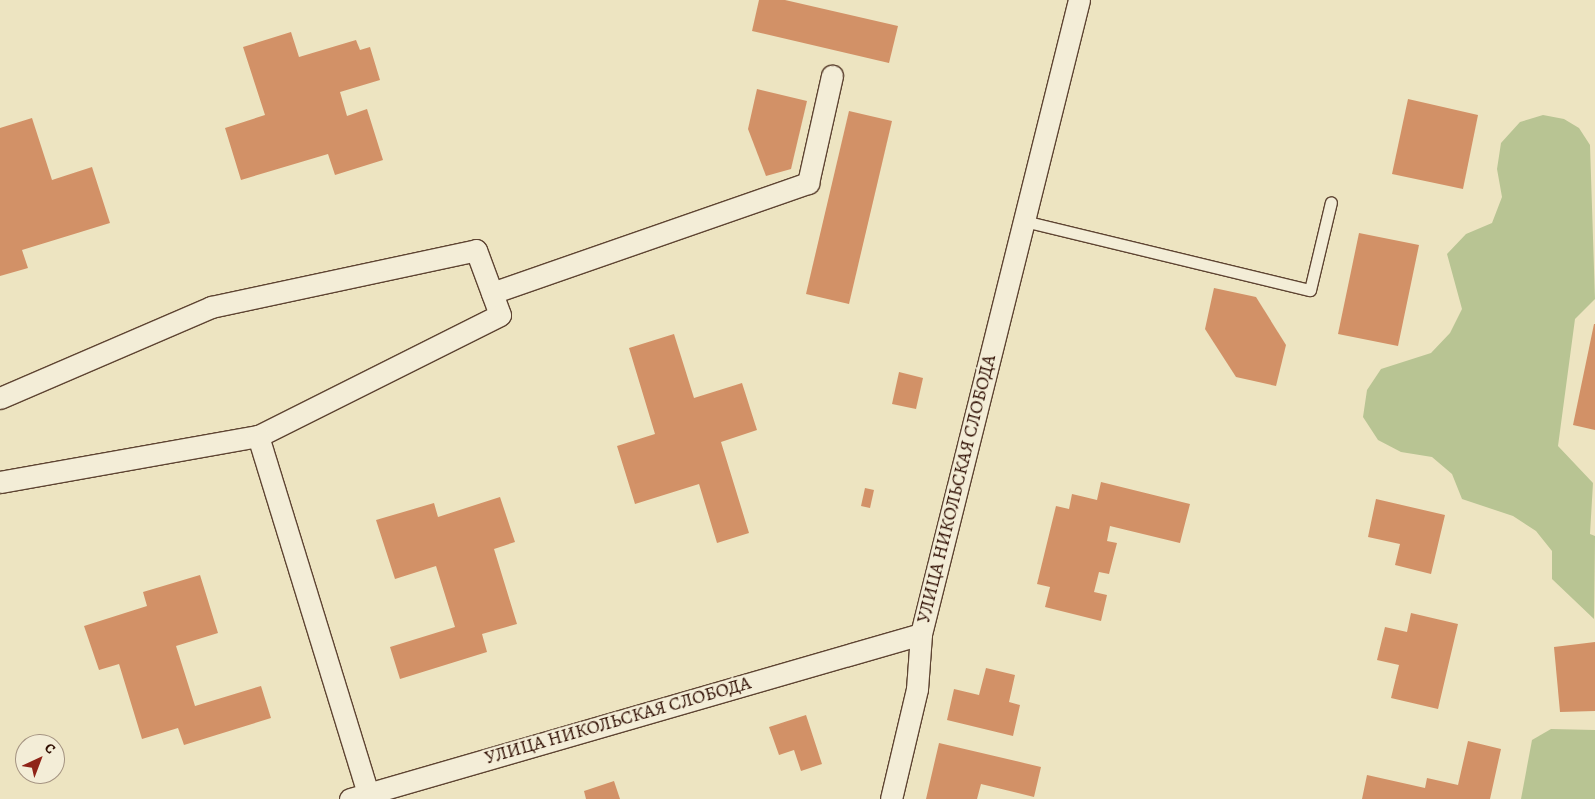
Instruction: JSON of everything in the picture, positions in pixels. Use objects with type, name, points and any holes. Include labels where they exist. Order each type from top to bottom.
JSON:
[{"type":"street","name":"УЛИЦА НИКОЛЬСКАЯ СЛОБОДА","points":[[359,796],[921,634],[1079,0]]},
{"type":"street","points":[[492,293],[808,183],[832,76]]},
{"type":"street","points":[[0,398],[211,307],[476,250],[500,315],[258,436],[0,482]]},
{"type":"street","points":[[258,436],[359,796]]},
{"type":"street","points":[[891,799],[917,689],[921,634]]},
{"type":"lane","points":[[1024,221],[1310,290],[1331,202]]},
{"type":"green space","points":[[1543,115],[1564,119],[1579,128],[1590,145],[1595,299],[1575,319],[1558,446],[1593,483],[1590,534],[1595,536],[1594,619],[1552,579],[1552,551],[1536,531],[1513,516],[1462,499],[1452,474],[1432,457],[1401,452],[1378,440],[1363,417],[1367,390],[1381,369],[1431,353],[1450,333],[1462,309],[1447,254],[1466,234],[1492,223],[1502,197],[1497,169],[1501,143],[1520,122]]},
{"type":"green space","points":[[1551,729],[1595,730],[1595,799],[1521,799],[1532,740]]},
{"type":"building","points":[[759,0],[785,0],[898,26],[889,63],[752,31]]},
{"type":"building","points":[[291,32],[299,57],[356,40],[360,50],[370,47],[380,80],[340,92],[347,116],[367,109],[383,160],[335,175],[328,154],[241,180],[225,128],[265,115],[243,47]]},
{"type":"building","points":[[757,89],[807,101],[791,169],[766,176],[748,129]]},
{"type":"building","points":[[1408,99],[1478,115],[1463,189],[1392,174]]},
{"type":"building","points":[[849,111],[892,121],[849,304],[806,294]]},
{"type":"building","points":[[32,118],[52,180],[92,167],[110,223],[22,250],[28,268],[0,276],[0,128]]},
{"type":"building","points":[[1359,233],[1419,245],[1398,346],[1338,334]]},
{"type":"building","points":[[1214,288],[1256,297],[1286,345],[1276,386],[1236,377],[1205,329]]},
{"type":"building","points":[[1595,324],[1595,430],[1573,425]]},
{"type":"building","points":[[674,334],[694,398],[742,383],[757,430],[721,442],[749,533],[717,543],[699,484],[635,504],[617,446],[655,434],[629,348]]},
{"type":"building","points":[[899,372],[923,378],[916,409],[892,404]]},
{"type":"building","points":[[1101,482],[1190,504],[1180,543],[1110,526],[1107,541],[1117,543],[1109,574],[1099,572],[1094,592],[1107,595],[1101,621],[1045,607],[1050,587],[1037,584],[1056,506],[1069,509],[1072,494],[1097,500]]},
{"type":"building","points":[[865,488],[874,490],[870,508],[861,506]]},
{"type":"building","points":[[500,497],[515,542],[494,549],[517,624],[482,634],[487,652],[400,679],[390,647],[455,627],[436,566],[395,579],[376,520],[434,503],[438,517]]},
{"type":"building","points":[[1376,499],[1445,515],[1431,574],[1395,565],[1400,544],[1368,537]]},
{"type":"building","points":[[200,575],[218,633],[176,646],[195,706],[261,686],[271,718],[184,745],[178,728],[142,739],[119,664],[99,670],[84,626],[147,606],[143,592]]},
{"type":"building","points":[[1411,613],[1458,624],[1438,709],[1391,698],[1399,665],[1377,660],[1385,627],[1407,632]]},
{"type":"building","points":[[1595,642],[1595,711],[1560,712],[1554,647]]},
{"type":"building","points":[[986,668],[1015,675],[1009,702],[1020,705],[1013,736],[947,720],[954,689],[979,695]]},
{"type":"building","points":[[806,715],[822,764],[801,771],[794,750],[779,755],[769,727]]},
{"type":"building","points":[[1468,741],[1501,749],[1490,799],[1362,799],[1367,775],[1425,788],[1427,778],[1458,785]]},
{"type":"building","points":[[939,743],[1041,767],[1034,797],[981,784],[977,799],[926,799]]},
{"type":"building","points":[[614,781],[620,799],[586,799],[584,791]]}]
